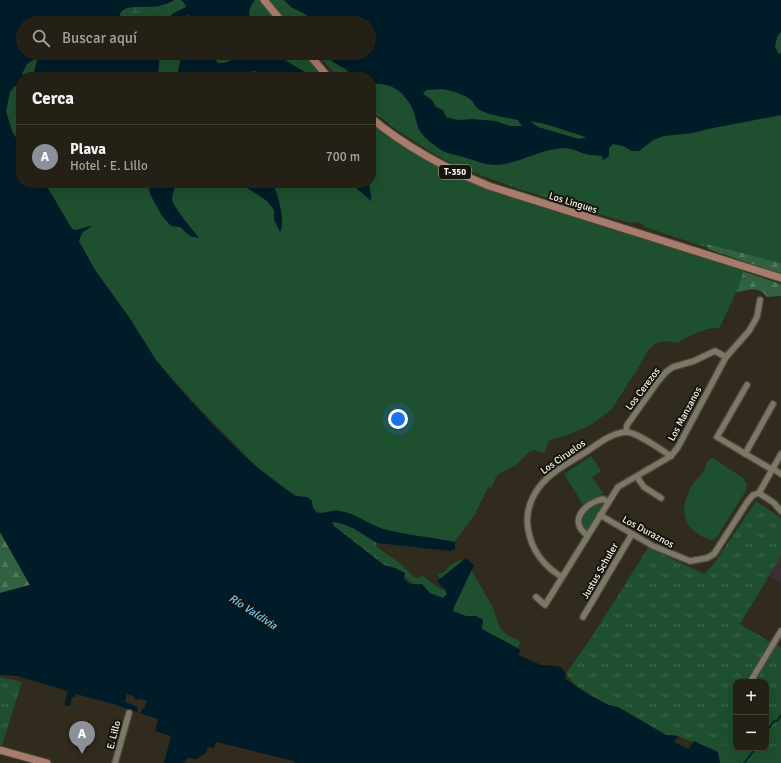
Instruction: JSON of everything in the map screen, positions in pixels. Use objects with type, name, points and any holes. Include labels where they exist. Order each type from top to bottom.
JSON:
[{"type":"main road","points":[[264,0],[277,16]]},
{"type":"main road","points":[[314,60],[324,72]]},
{"type":"main road","name":"Los Lingues","points":[[376,121],[424,155],[456,172],[489,186],[781,278]]},
{"type":"main road","points":[[0,750],[46,763]]},
{"type":"street","name":"Los Manzanos","points":[[536,597],[545,605],[618,487],[671,456],[678,447],[726,356],[749,331],[757,317],[760,300]]},
{"type":"street","name":"Los Cerezos","points":[[626,432],[627,425],[666,372],[673,367],[694,361],[715,351],[726,356]]},
{"type":"street","points":[[748,385],[717,437],[781,474]]},
{"type":"street","points":[[745,454],[773,404]]},
{"type":"street","points":[[626,432],[635,434],[671,456]]},
{"type":"street","name":"Los Ciruelos","points":[[562,577],[543,562],[532,544],[527,523],[529,507],[532,499],[540,486],[558,470],[609,437],[626,432]]},
{"type":"street","points":[[781,454],[759,493],[774,503],[781,511]]},
{"type":"street","points":[[637,477],[644,487],[661,498]]},
{"type":"street","name":"Los Duraznos","points":[[600,515],[653,546],[690,561],[707,558],[714,554],[748,500],[753,495],[759,493]]},
{"type":"street","points":[[587,535],[579,527],[578,519],[580,513],[600,500],[603,499],[608,502]]},
{"type":"street","name":"Justus Schuler","points":[[583,617],[632,534]]},
{"type":"street","points":[[752,679],[781,631]]},
{"type":"street","name":"E. Lillo","points":[[115,763],[129,713]]},
{"type":"shaded area","points":[[781,556],[781,583],[769,576]]},
{"type":"green space","points":[[174,0],[181,0],[139,16],[119,16],[126,8],[153,7],[166,4]]},
{"type":"green space","points":[[176,0],[781,0],[781,263],[706,244],[527,188],[485,173],[430,147],[376,108],[376,72],[339,72],[328,60],[376,60],[376,16],[136,16]]},
{"type":"green space","points":[[32,60],[311,60],[322,72],[19,72],[28,62]]},
{"type":"green space","points":[[322,60],[331,60],[341,72],[333,72]]},
{"type":"green space","points":[[16,76],[16,142],[5,123],[4,90]]},
{"type":"green space","points":[[376,106],[462,164],[503,178],[611,206],[716,247],[705,247],[645,227],[636,222],[632,223],[608,217],[522,190],[458,167],[397,130],[376,114]]},
{"type":"green space","points":[[376,121],[460,174],[744,270],[739,286],[720,327],[693,334],[675,343],[668,341],[656,343],[648,350],[611,410],[589,426],[563,437],[551,440],[548,442],[545,452],[542,453],[534,450],[529,452],[516,465],[500,473],[496,477],[492,487],[488,488],[475,514],[453,544],[373,541],[373,544],[402,565],[414,577],[417,578],[423,576],[442,590],[445,587],[438,576],[438,573],[443,573],[453,564],[465,559],[492,606],[501,630],[509,636],[519,640],[520,643],[517,650],[458,619],[335,523],[312,508],[301,496],[297,496],[267,476],[198,407],[149,353],[44,188],[376,188]]},
{"type":"green space","points":[[713,244],[781,263],[781,274],[708,249],[707,245]]},
{"type":"green space","points":[[719,262],[781,284],[781,296],[767,297],[759,290],[755,289],[734,292]]},
{"type":"green space","points":[[591,456],[601,471],[592,477],[603,493],[584,506],[564,474]]},
{"type":"green space","points":[[713,458],[743,478],[747,484],[745,492],[717,537],[713,540],[701,536],[691,528],[687,523],[684,512],[686,499],[691,487],[704,470],[709,459]]},
{"type":"green space","points":[[602,500],[604,502],[587,532],[580,526],[582,513]]},
{"type":"green space","points":[[756,501],[781,518],[781,556],[740,624],[781,648],[781,763],[720,763],[718,752],[678,736],[666,735],[618,707],[610,706],[576,686],[566,674],[593,635],[648,548],[705,574],[715,562]]},
{"type":"green space","points":[[332,522],[353,528],[377,543],[376,546],[395,568],[384,565],[334,526]]},
{"type":"green space","points":[[0,532],[30,585],[0,593]]},
{"type":"green space","points":[[0,677],[22,682],[2,745],[0,745]]},
{"type":"green space","points":[[781,742],[781,763],[722,763],[715,758],[712,750],[720,746],[733,744],[733,751],[769,751]]},
{"type":"water","name":"Río Valdivia","points":[[0,0],[174,0],[166,4],[153,7],[126,8],[119,16],[16,16],[16,60],[33,60],[27,64],[23,72],[16,72],[16,86],[10,92],[6,111],[12,131],[16,138],[16,188],[48,188],[72,229],[76,230],[93,225],[82,233],[79,241],[95,270],[129,317],[156,360],[179,388],[215,427],[254,465],[295,496],[307,497],[312,501],[313,508],[316,512],[346,512],[383,529],[455,542],[455,549],[450,551],[377,543],[353,528],[332,522],[334,526],[384,565],[405,573],[404,579],[408,583],[422,584],[430,593],[443,598],[447,594],[444,588],[437,581],[466,558],[474,565],[453,611],[466,616],[476,616],[483,620],[482,629],[521,650],[518,655],[541,665],[561,667],[566,674],[565,679],[598,700],[618,707],[666,735],[678,736],[674,742],[689,749],[694,741],[718,752],[720,763],[295,763],[293,761],[216,742],[214,748],[208,747],[206,753],[198,759],[188,758],[183,763],[164,763],[171,736],[155,731],[158,719],[113,704],[76,694],[74,698],[72,697],[70,706],[64,705],[68,691],[17,676],[0,675],[0,593],[30,585],[0,532]]},
{"type":"water","points":[[181,0],[255,0],[251,6],[250,16],[171,16],[172,14],[186,7]]},
{"type":"water","points":[[284,0],[781,0],[781,32],[777,37],[775,47],[779,54],[781,53],[781,115],[693,133],[664,136],[653,140],[639,151],[632,151],[623,146],[613,144],[609,148],[609,156],[603,160],[602,156],[590,155],[573,149],[563,148],[546,151],[505,164],[492,165],[443,151],[427,140],[422,134],[409,102],[401,92],[390,86],[376,84],[376,72],[348,72],[331,60],[376,60],[376,16],[307,16],[291,7]],"holes":[[[442,89],[453,91],[465,96],[472,101],[477,108],[498,116],[518,120],[522,126],[510,126],[495,121],[473,119],[457,120],[446,117],[443,110],[436,107],[432,100],[423,94],[426,90]],[[530,121],[545,124],[586,137],[579,139],[538,127]]]},
{"type":"water","points":[[37,60],[159,60],[158,72],[34,72]]},
{"type":"water","points":[[180,60],[216,60],[218,63],[224,63],[232,60],[285,60],[305,72],[178,72]]},
{"type":"water","points":[[149,188],[175,188],[172,197],[173,203],[199,238],[190,236],[180,227],[171,226],[162,216],[151,196]]},
{"type":"water","points":[[248,188],[274,188],[282,215],[282,227],[280,232],[274,220],[274,210],[267,201]]},
{"type":"water","points":[[356,188],[370,188],[371,201]]},
{"type":"pier","points":[[127,694],[135,697],[134,699],[139,700],[140,698],[147,701],[144,709],[142,708],[141,713],[137,712],[138,707],[125,702]]},
{"type":"waterway","points":[[769,728],[781,715]]},
{"type":"waterway","points":[[744,763],[754,751]]},
{"type":"place","name":"Plava","points":[[82,754]]}]
